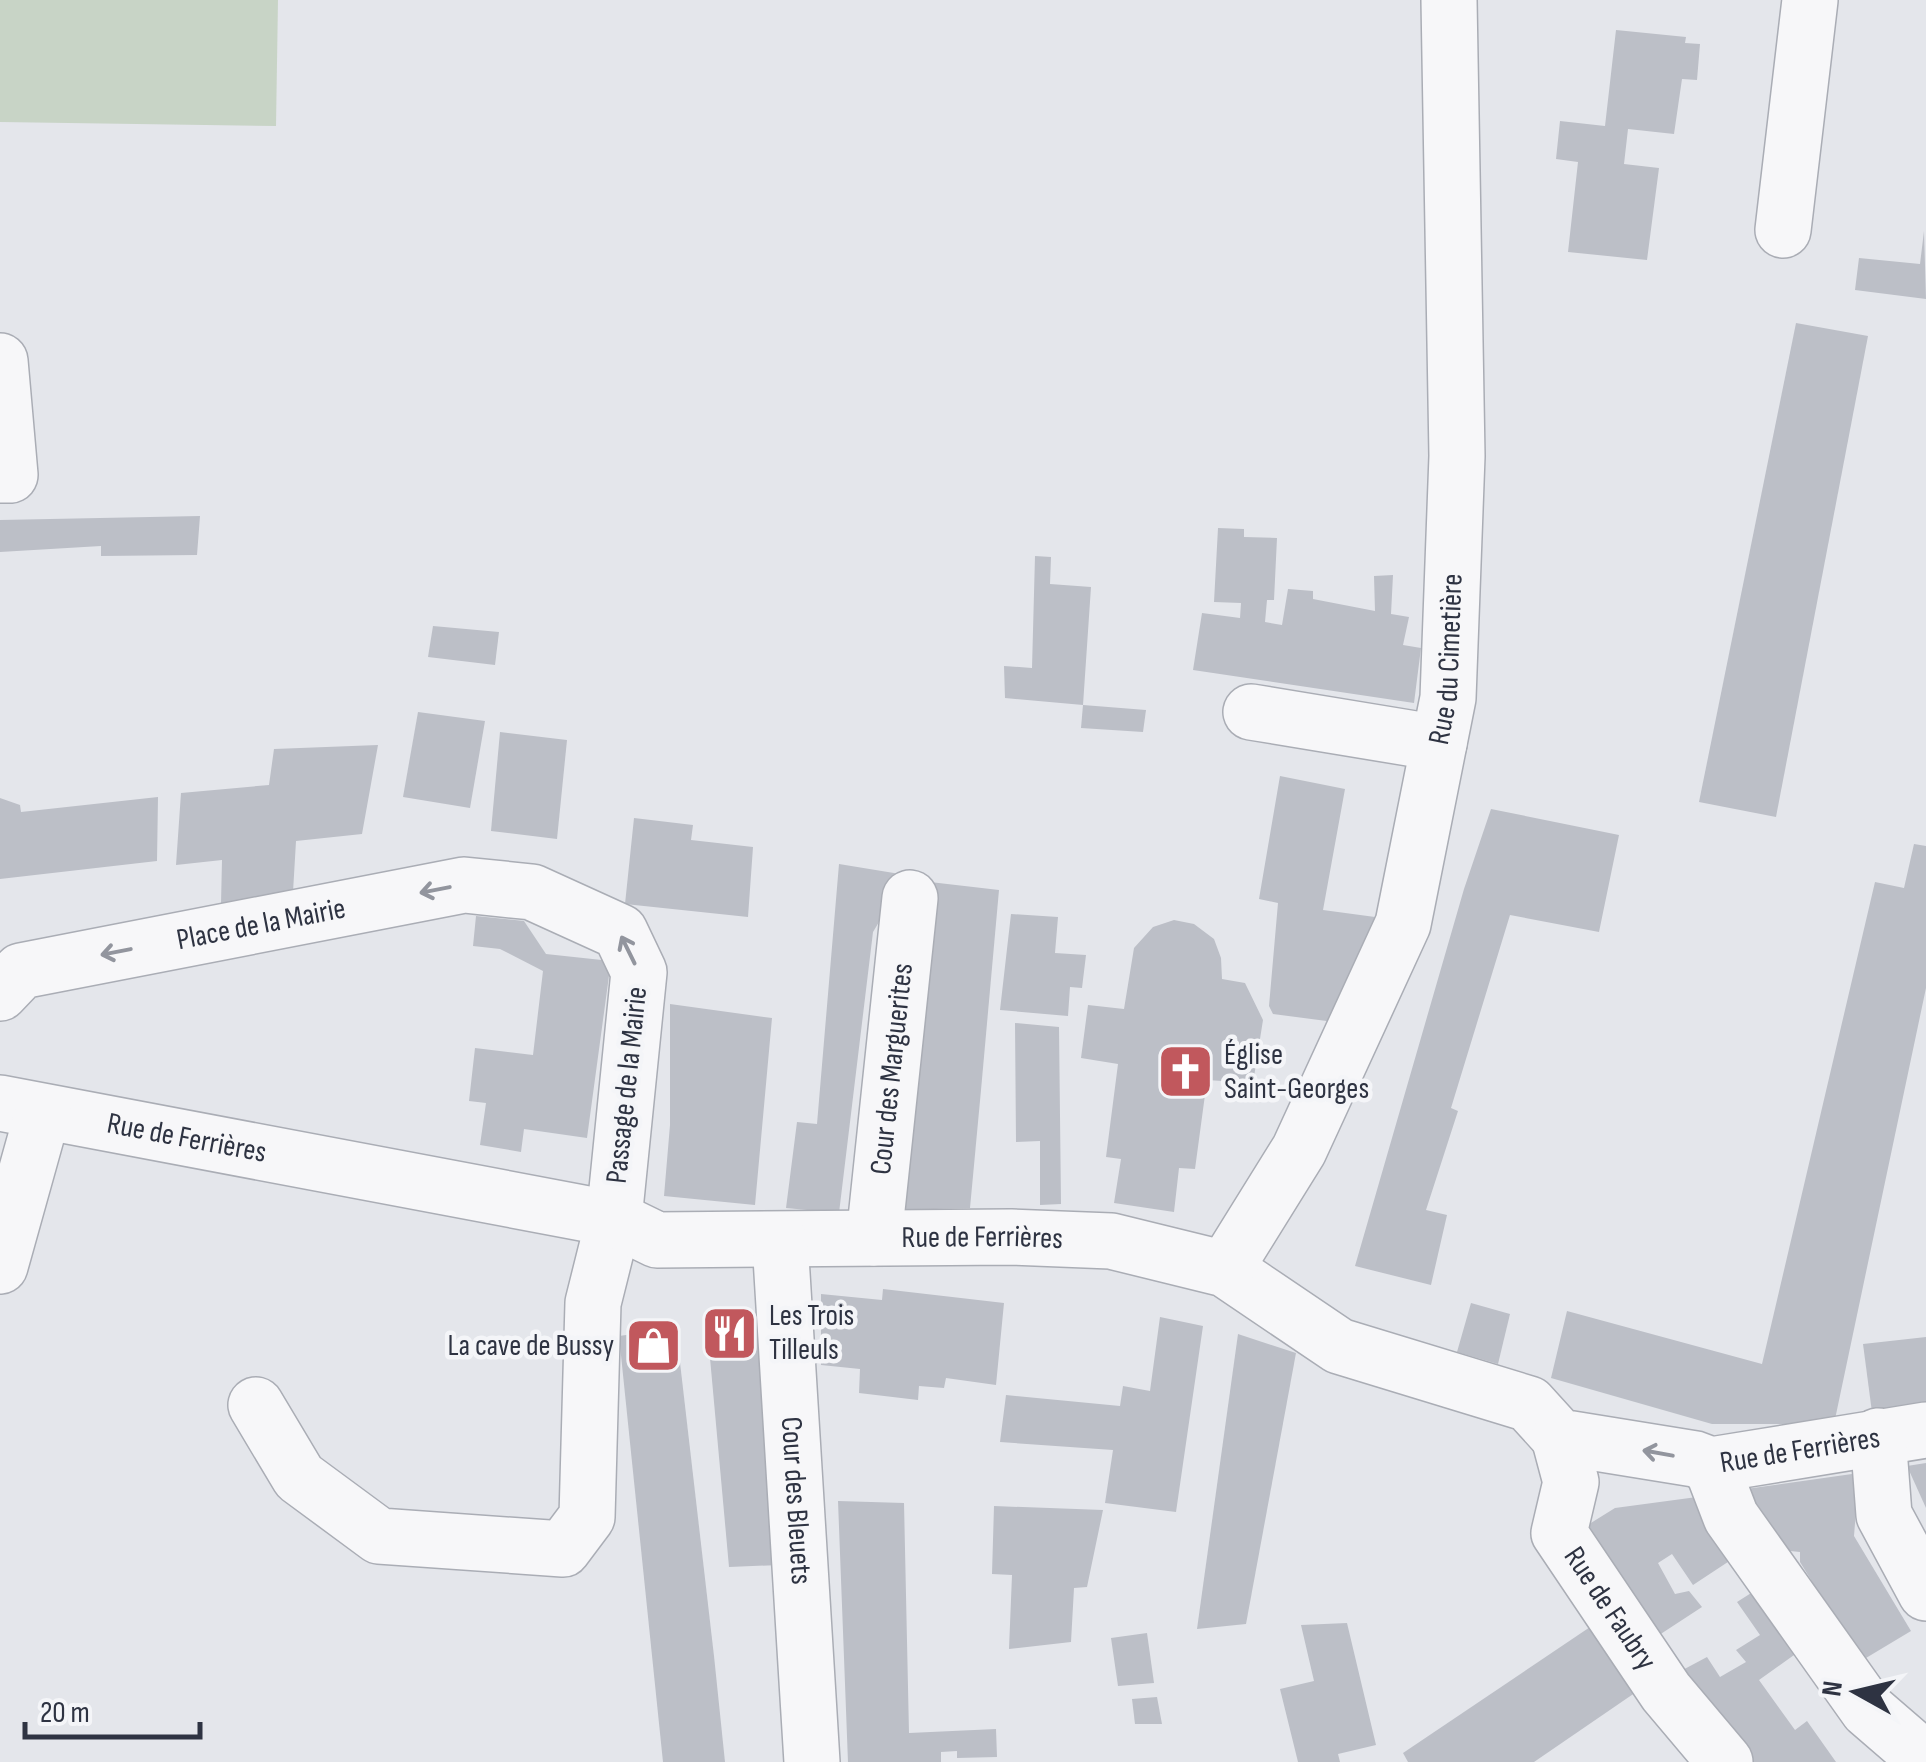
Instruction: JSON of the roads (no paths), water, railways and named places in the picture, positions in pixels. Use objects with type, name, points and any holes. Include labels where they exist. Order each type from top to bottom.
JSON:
[{"type":"street","name":"Rue du Cimetière","points":[[1224,1269],[1299,1150],[1403,924],[1448,698],[1457,456],[1450,0]]},
{"type":"street","points":[[1783,230],[1810,0]]},
{"type":"street","points":[[0,362],[10,474],[0,475]]},
{"type":"street","points":[[1251,712],[1439,743]]},
{"type":"street","name":"Place de la Mairie","points":[[0,993],[21,971],[464,884],[532,892]]},
{"type":"street","name":"Passage de la Mairie","points":[[256,1405],[299,1477],[379,1536],[564,1548],[587,1517],[593,1303],[614,1218],[638,972],[620,932],[532,892]]},
{"type":"street","name":"Cour des Marguerites","points":[[874,1238],[910,898]]},
{"type":"street","points":[[0,1266],[22,1107]]},
{"type":"street","name":"Rue de Ferrières","points":[[22,1107],[614,1218],[657,1240],[1011,1237],[1112,1241],[1224,1269],[1339,1346],[1529,1404],[1559,1436],[1695,1459],[1710,1465],[1902,1433]]},
{"type":"street","name":"Cour des Bleuets","points":[[780,1241],[812,1762]]},
{"type":"street","points":[[1902,1433],[1884,1515],[1926,1593]]},
{"type":"street","name":"Rue de Faubry","points":[[1559,1436],[1570,1482],[1559,1533],[1666,1692],[1725,1762]]},
{"type":"street","points":[[1710,1465],[1731,1517],[1868,1710],[1919,1754]]},
{"type":"place","name":"Église Saint-Georges","points":[[1185,1072]]},
{"type":"place","name":"Les Trois Tilleuls","points":[[730,1333]]},
{"type":"place","name":"La cave de Bussy","points":[[653,1346]]}]
